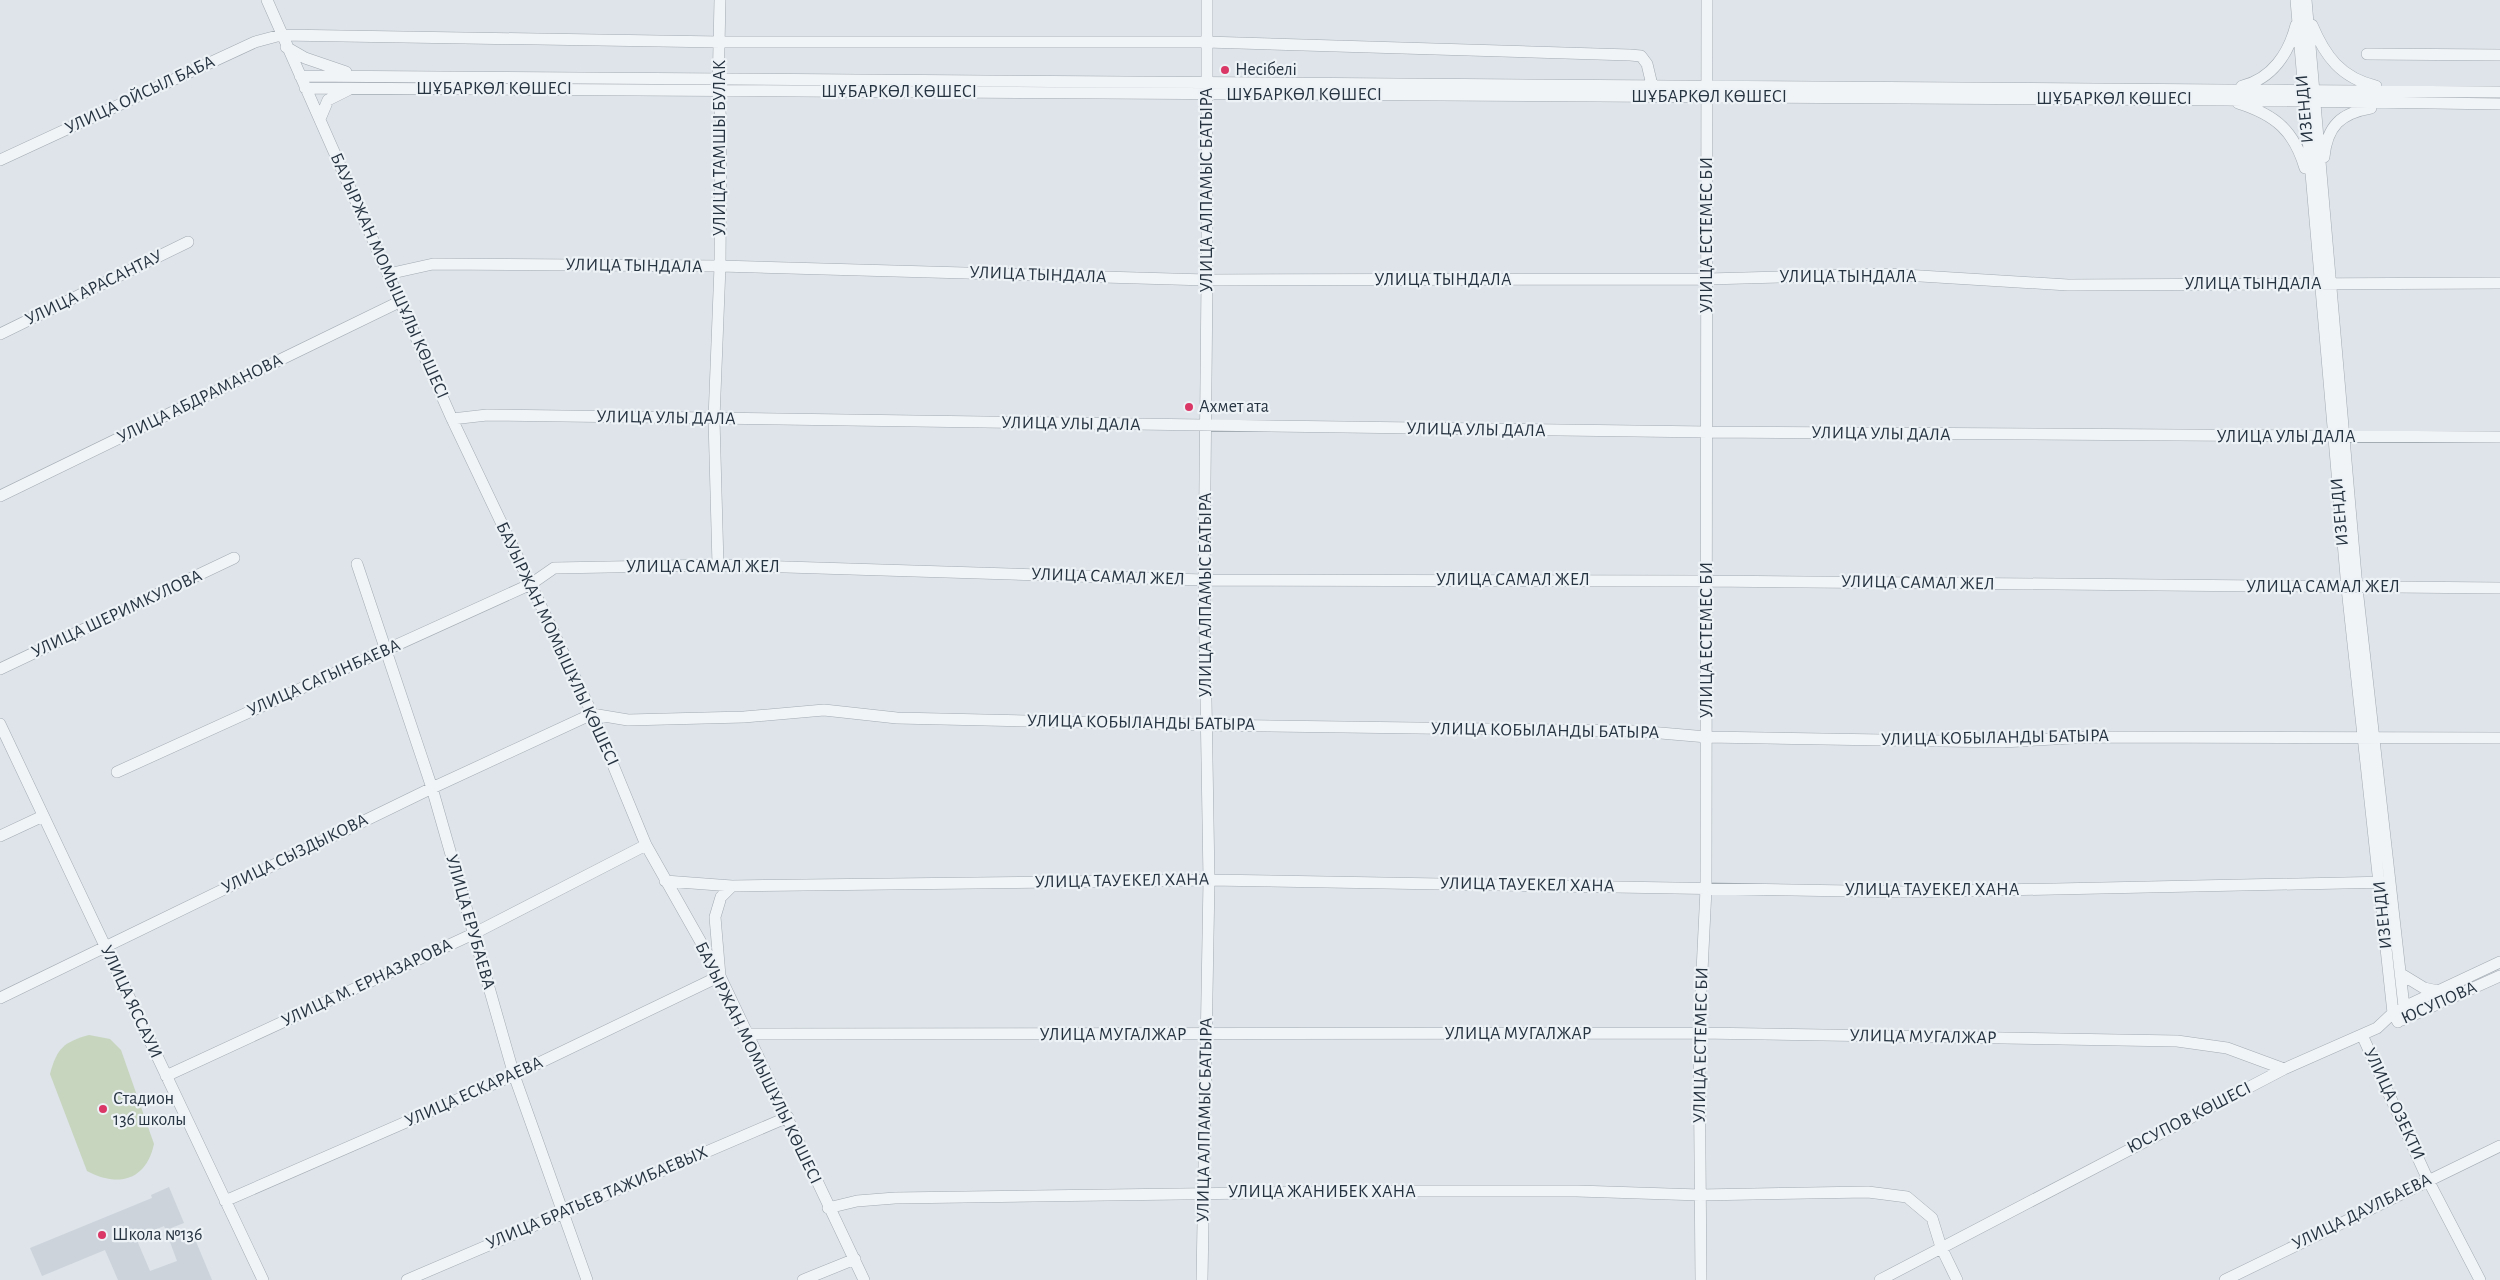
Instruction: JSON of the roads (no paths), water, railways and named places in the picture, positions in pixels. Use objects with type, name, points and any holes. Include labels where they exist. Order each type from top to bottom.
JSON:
[{"type":"street","name":"БАУЫРЖАН МОМЫШҰЛЫ КӨШЕСІ","points":[[267,0],[286,47],[320,119],[452,419],[592,714],[646,845],[720,976],[788,1117],[828,1208],[864,1280]]},
{"type":"street","name":"УЛИЦА ТАМШЫ БУЛАК","points":[[718,566],[714,419],[720,266],[720,122],[718,78],[720,0]]},
{"type":"street","name":"УЛИЦА АЛПАМЫС БАТЫРА","points":[[1202,1280],[1208,1036],[1209,880],[1204,580],[1207,0]]},
{"type":"street","name":"УЛИЦА ЕСТЕМЕС БИ","points":[[1701,1280],[1699,1033],[1706,889],[1707,736],[1707,0]]},
{"type":"street","name":"ИЗЕНДИ","points":[[2296,0],[2302,14],[2352,588],[2400,1015]]},
{"type":"street","name":"ИЗЕНДИ","points":[[2302,14],[2306,0]]},
{"type":"street","points":[[2302,14],[2331,62],[2349,77],[2367,84],[2393,90]]},
{"type":"street","points":[[2226,95],[2255,83],[2286,55],[2302,14]]},
{"type":"street","name":"ШҰБАРКӨЛ КӨШЕСІ","points":[[281,34],[720,42],[1206,42],[1641,56],[1647,64],[1652,85]]},
{"type":"street","name":"УЛИЦА ОЙСЫЛ БАБА","points":[[0,160],[239,49],[281,34]]},
{"type":"street","points":[[286,47],[322,65],[365,77]]},
{"type":"street","points":[[2367,54],[2500,55]]},
{"type":"street","name":"ШҰБАРКӨЛ КӨШЕСІ","points":[[300,76],[1652,85],[1706,91]]},
{"type":"street","name":"ШҰБАРКӨЛ КӨШЕСІ","points":[[305,88],[1206,95],[1706,91],[2309,96],[2393,90],[2500,92]]},
{"type":"street","points":[[320,119],[328,100],[354,88]]},
{"type":"street","points":[[2226,95],[2279,122],[2293,137],[2316,184]]},
{"type":"street","name":"ШҰБАРКӨЛ КӨШЕСІ","points":[[2309,96],[2391,104],[2500,104]]},
{"type":"street","points":[[2316,184],[2327,137],[2334,126],[2345,116],[2359,110],[2391,104]]},
{"type":"street","name":"УЛИЦА АРАСАНТАУ","points":[[0,334],[78,298],[188,242]]},
{"type":"street","name":"УЛИЦА ТЫНДАЛА","points":[[388,274],[433,264],[720,266],[1207,280],[1708,280],[1888,274],[2068,285],[2500,283]]},
{"type":"street","name":"УЛИЦА АБДРАМАНОВА","points":[[0,496],[399,302]]},
{"type":"street","name":"УЛИЦА УЛЫ ДАЛА","points":[[452,419],[487,414],[714,419],[1708,432],[2500,438]]},
{"type":"street","name":"УЛИЦА ШЕРИМКУЛОВА","points":[[0,669],[234,558]]},
{"type":"street","name":"УЛИЦА ЕРУБАЕВА","points":[[357,564],[432,788],[514,1075],[587,1280]]},
{"type":"street","name":"УЛИЦА САМАЛ ЖЕЛ","points":[[531,584],[554,568],[718,566],[1204,580],[1707,581],[2500,588]]},
{"type":"street","name":"УЛИЦА САГЫНБАЕВА","points":[[117,772],[531,584]]},
{"type":"street","name":"УЛИЦА КОБЫЛАНДЫ БАТЫРА","points":[[592,714],[638,719],[744,717],[824,710],[897,718],[1206,725],[1637,731],[1707,736],[2003,742],[2088,737],[2500,738]]},
{"type":"street","name":"УЛИЦА СЫЗДЫКОВА","points":[[0,998],[432,788],[592,714]]},
{"type":"street","name":"УЛИЦА ЯССАУИ","points":[[0,724],[263,1280]]},
{"type":"street","points":[[0,836],[43,816]]},
{"type":"street","name":"УЛИЦА М. ЕРНАЗАРОВА","points":[[166,1076],[473,934],[646,845]]},
{"type":"street","name":"УЛИЦА ТАУЕКЕЛ ХАНА","points":[[665,881],[732,886],[1209,880],[1907,892],[2385,882]]},
{"type":"street","name":"ИЗЕНДИ","points":[[2385,882],[2401,974],[2400,1015]]},
{"type":"street","points":[[720,976],[715,916],[721,897],[732,886]]},
{"type":"street","points":[[2400,1015],[2438,991],[2500,962]]},
{"type":"street","points":[[2401,974],[2424,988],[2438,991]]},
{"type":"street","name":"УЛИЦА ЕСКАРАЕВА","points":[[225,1201],[514,1075],[720,976]]},
{"type":"street","name":"ЮСУПОВА","points":[[2377,1028],[2400,1015],[2500,976]]},
{"type":"street","name":"ЮСУПОВ КӨШЕСІ","points":[[1880,1280],[2284,1069],[2377,1028]]},
{"type":"street","name":"УЛИЦА МУГАЛЖАР","points":[[748,1034],[1208,1036],[1699,1033],[2177,1041],[2227,1048],[2284,1069]]},
{"type":"street","name":"УЛИЦА ОЗЕКТИ","points":[[2362,1035],[2428,1180],[2480,1280]]},
{"type":"street","name":"УЛИЦА БРАТЬЕВ ТАЖИБАЕВЫХ","points":[[407,1280],[788,1117]]},
{"type":"street","name":"УЛИЦА ДАУЛБАЕВА","points":[[2225,1280],[2500,1146]]},
{"type":"street","name":"УЛИЦА ЖАНИБЕК ХАНА","points":[[828,1208],[857,1201],[895,1198],[1203,1192],[1576,1191],[1700,1195],[1868,1192],[1908,1197],[1932,1218],[1942,1247],[1958,1280]]},
{"type":"street","points":[[803,1280],[854,1259]]},
{"type":"place","name":"Несібелі","points":[[1225,70]]},
{"type":"place","name":"Ахмет ата","points":[[1189,407]]},
{"type":"place","name":"Стадион 136 школы","points":[[103,1109]]},
{"type":"place","name":"Школа №136","points":[[102,1235]]}]
